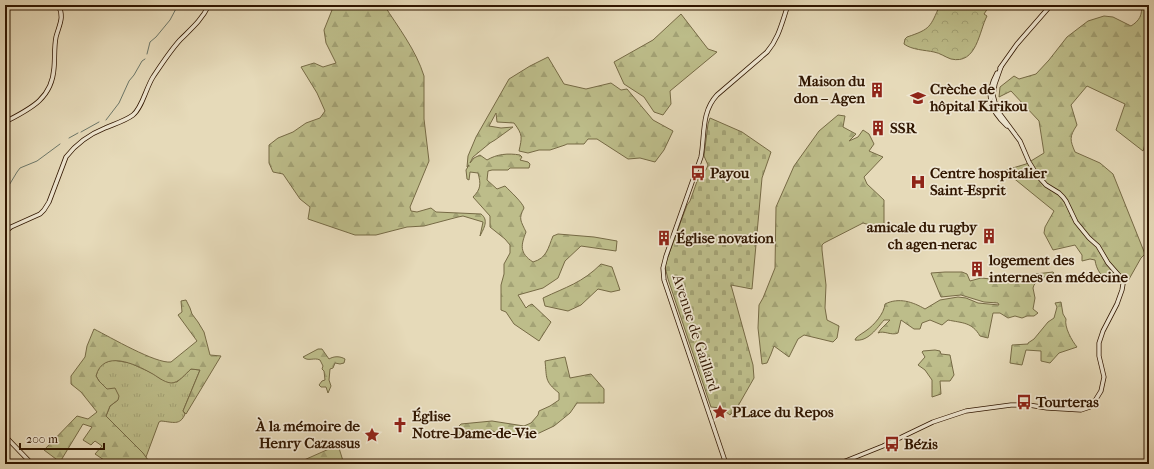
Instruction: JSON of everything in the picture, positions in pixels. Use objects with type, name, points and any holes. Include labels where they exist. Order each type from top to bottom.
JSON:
[{"type":"main road","points":[[5,122],[32,108],[42,99],[48,89],[54,71],[56,39],[62,20],[61,11],[58,5]]},
{"type":"main road","points":[[5,232],[40,214],[44,210],[49,202],[66,157],[70,152],[86,138],[104,128],[130,117],[136,112],[150,83],[167,57],[180,40],[201,20],[209,5]]},
{"type":"main road","name":"Avenue de Gaillard","points":[[726,464],[664,280],[663,264],[701,157],[705,117],[708,108],[718,95],[768,52],[779,34],[788,5]]},
{"type":"main road","points":[[838,464],[883,446],[933,422],[966,411],[1011,405],[1029,405],[1081,410],[1090,407],[1093,404],[1103,386],[1104,377],[1099,356],[1099,344],[1103,331],[1117,304],[1122,290],[1122,280],[1108,263],[1098,246],[1083,232],[1063,197],[1046,185],[1037,175],[1029,162],[1023,146],[996,107],[993,95],[993,80],[1001,67],[1016,44],[1051,5]]},
{"type":"main road","points":[[5,437],[31,464]]},
{"type":"green space","points":[[334,5],[384,5],[421,66],[424,76],[424,119],[429,161],[410,207],[411,211],[417,212],[431,208],[436,212],[481,214],[485,221],[480,236],[483,222],[463,216],[424,226],[407,227],[376,235],[355,235],[308,219],[310,207],[300,199],[283,174],[273,172],[269,163],[269,145],[278,138],[293,132],[306,123],[320,118],[325,111],[317,93],[301,67],[314,63],[323,67],[336,63],[326,43],[324,30]]},
{"type":"green space","points":[[940,5],[990,5],[984,14],[987,16],[976,45],[972,52],[966,57],[951,59],[936,53],[915,49],[904,44],[907,37],[921,32],[929,26]]},
{"type":"green space","points":[[1141,5],[1149,5],[1149,131],[1143,151],[1116,130],[1125,104],[1087,86],[1071,105],[1077,125],[1071,138],[1075,152],[1100,163],[1113,174],[1145,254],[1141,258],[1128,281],[1118,279],[1115,275],[1111,281],[1100,273],[1095,260],[1090,259],[1082,261],[1082,255],[1075,245],[1053,250],[1044,233],[1045,227],[1054,211],[1006,172],[1006,170],[1026,164],[1044,153],[1039,121],[1011,91],[999,97],[1000,87],[1014,76],[1019,79],[1036,74],[1067,37],[1088,21],[1104,16],[1113,17],[1131,26],[1140,17]]},
{"type":"green space","points":[[681,14],[708,49],[717,52],[670,91],[671,104],[663,115],[654,112],[644,97],[624,84],[614,62],[653,40]]},
{"type":"green space","points":[[548,57],[564,84],[586,89],[611,83],[621,90],[627,89],[653,120],[673,131],[664,150],[655,162],[640,158],[628,159],[597,139],[588,139],[584,144],[567,144],[550,150],[539,150],[528,153],[519,151],[521,136],[514,123],[497,122],[496,113],[489,126],[501,128],[513,127],[473,157],[470,163],[474,158],[480,155],[487,160],[503,154],[511,154],[520,155],[522,157],[520,160],[530,164],[529,168],[510,168],[508,170],[488,171],[487,180],[497,189],[505,186],[523,206],[524,208],[521,218],[526,232],[522,248],[528,259],[533,262],[541,258],[546,252],[553,236],[558,234],[594,237],[617,241],[616,251],[581,246],[565,261],[558,278],[543,288],[518,295],[526,308],[532,304],[551,322],[539,341],[514,324],[506,312],[501,310],[501,285],[504,274],[504,264],[510,253],[510,245],[490,227],[490,216],[473,197],[480,186],[478,173],[470,172],[469,180],[467,179],[466,170],[469,165],[467,167],[468,156],[476,137],[509,79]]},
{"type":"green space","points":[[838,115],[845,116],[843,127],[856,134],[849,141],[858,137],[863,130],[869,134],[874,144],[869,151],[883,157],[864,177],[867,184],[884,200],[884,229],[863,223],[822,245],[826,285],[825,308],[827,320],[839,326],[837,338],[833,342],[804,335],[798,339],[789,357],[774,346],[767,363],[762,364],[758,328],[759,305],[775,268],[776,207],[794,166],[819,131]]},
{"type":"green space","points":[[710,118],[742,132],[771,152],[762,178],[752,289],[731,285],[753,365],[754,378],[738,406],[730,415],[721,408],[711,407],[665,267],[700,173],[706,170],[708,165],[704,156]]},
{"type":"green space","points":[[601,264],[612,267],[620,290],[611,292],[598,289],[581,305],[568,311],[545,306],[543,298],[587,276]]},
{"type":"green space","points":[[962,272],[967,274],[970,281],[981,278],[991,279],[1054,273],[1039,279],[1034,285],[1033,288],[1035,298],[1033,309],[1038,313],[1034,316],[1022,318],[1015,316],[1008,318],[1000,313],[993,313],[988,338],[980,336],[974,328],[970,326],[948,320],[942,325],[930,320],[922,323],[920,329],[914,329],[901,320],[898,333],[878,333],[890,320],[884,320],[868,337],[855,340],[876,322],[883,312],[885,304],[890,302],[906,301],[925,309],[940,300],[958,297],[966,298],[978,303],[999,305],[998,303],[984,302],[961,295],[941,297],[931,273]]},
{"type":"green space","points":[[186,300],[192,314],[204,332],[210,355],[221,356],[186,414],[183,411],[200,370],[191,369],[179,380],[171,383],[137,366],[120,361],[112,361],[105,363],[100,368],[96,376],[107,389],[115,388],[119,396],[118,400],[110,406],[106,416],[143,453],[151,464],[110,464],[95,454],[102,446],[95,441],[91,445],[83,440],[92,427],[83,424],[60,462],[44,450],[77,416],[88,419],[97,412],[81,392],[71,384],[71,376],[85,357],[87,346],[94,329],[144,355],[171,362],[197,341],[178,315],[182,312],[181,301]]},
{"type":"green space","points":[[1061,302],[1063,314],[1066,319],[1067,330],[1077,347],[1059,353],[1050,363],[1041,361],[1041,351],[1026,350],[1022,365],[1010,363],[1012,345],[1028,344],[1034,339],[1048,322],[1054,318],[1057,307],[1055,303]]},
{"type":"green space","points":[[318,349],[322,349],[329,359],[333,357],[341,357],[345,359],[344,363],[335,363],[333,368],[330,369],[329,380],[331,386],[328,393],[326,387],[321,387],[319,385],[325,380],[324,371],[322,369],[323,366],[320,360],[307,359],[303,357]]},
{"type":"green space","points":[[923,351],[940,351],[941,354],[950,355],[954,375],[950,381],[940,381],[941,394],[932,397],[932,380],[925,370],[918,365],[925,357],[922,352]]},
{"type":"green space","points":[[565,357],[570,378],[591,374],[604,389],[604,403],[577,403],[570,413],[554,426],[537,434],[503,436],[491,430],[467,435],[454,433],[461,424],[492,421],[524,426],[531,423],[538,415],[539,411],[559,400],[559,393],[547,379],[545,361]]},
{"type":"green space","points":[[113,360],[130,363],[152,373],[161,379],[177,382],[191,369],[200,370],[183,411],[185,414],[183,418],[178,422],[159,422],[146,457],[106,416],[110,406],[118,400],[96,376],[98,369],[102,365]]},
{"type":"green space","points":[[338,445],[344,464],[295,464]]},
{"type":"waterway","points":[[147,54],[150,42],[170,20],[178,5]]},
{"type":"waterway","points":[[106,120],[119,103],[129,81],[142,61],[145,59]]},
{"type":"waterway","points":[[81,132],[99,122]]},
{"type":"waterway","points":[[69,138],[78,133]]},
{"type":"waterway","points":[[5,192],[20,168],[37,161],[60,144]]},
{"type":"place","name":"Maison du don – Agen","points":[[877,90]]},
{"type":"place","name":"Crèche de hôpital Kirikou","points":[[918,98]]},
{"type":"place","name":"SSR","points":[[878,128]]},
{"type":"place","name":"Payou","points":[[698,173]]},
{"type":"place","name":"Centre hospitalier Saint-Esprit","points":[[918,182]]},
{"type":"place","name":"amicale du rugby ch agen-nerac","points":[[989,236]]},
{"type":"place","name":"Église novation","points":[[664,238]]},
{"type":"place","name":"logement des internes en médecine","points":[[977,269]]},
{"type":"place","name":"Tourteras","points":[[1024,402]]},
{"type":"place","name":"PLace du Repos","points":[[720,412]]},
{"type":"place","name":"Église Notre-Dame-de-Vie","points":[[400,425]]},
{"type":"place","name":"À la mémoire de Henry Cazassus","points":[[372,435]]},
{"type":"place","name":"Bézis","points":[[892,444]]}]
